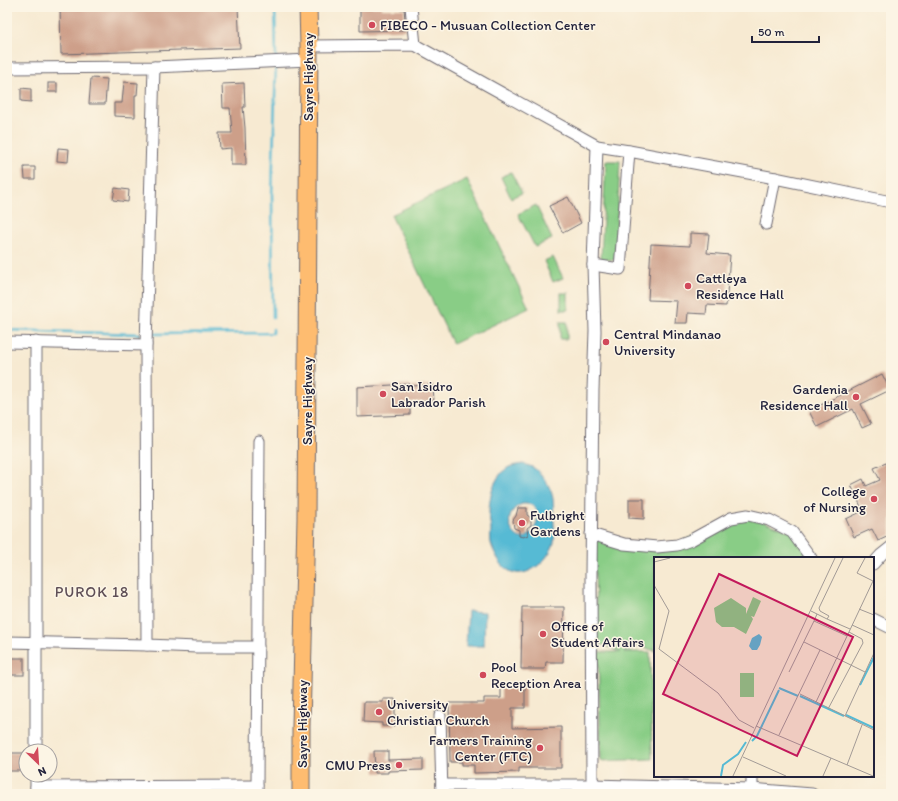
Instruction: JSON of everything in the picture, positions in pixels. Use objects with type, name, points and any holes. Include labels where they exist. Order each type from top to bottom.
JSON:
[{"type":"highway","name":"Sayre Highway","points":[[301,794],[301,726],[306,511],[308,7]]},
{"type":"street","points":[[411,7],[415,45]]},
{"type":"street","points":[[7,68],[154,67],[415,45],[597,146],[774,178],[891,202]]},
{"type":"street","points":[[147,645],[146,345],[154,67]]},
{"type":"street","points":[[591,788],[593,390],[595,331],[593,266],[597,146]]},
{"type":"street","points":[[593,266],[620,270],[629,151]]},
{"type":"street","points":[[766,224],[774,178]]},
{"type":"street","points":[[7,342],[146,345]]},
{"type":"street","points":[[36,342],[36,743]]},
{"type":"street","points":[[36,790],[257,790],[258,441]]},
{"type":"street","points":[[592,534],[624,544],[657,547],[677,545],[691,540],[731,518],[748,515],[769,520],[792,532],[810,557]]},
{"type":"street","points":[[874,563],[891,547]]},
{"type":"street","points":[[874,620],[891,628]]},
{"type":"street","points":[[7,642],[197,647],[258,647]]},
{"type":"street","points":[[440,716],[442,790],[591,788],[812,794]]},
{"type":"street","points":[[752,777],[752,792]]},
{"type":"green space","points":[[606,161],[620,161],[615,260],[601,259]]},
{"type":"green space","points":[[511,172],[522,193],[511,198],[501,177]]},
{"type":"green space","points":[[467,179],[529,308],[453,344],[391,215]]},
{"type":"green space","points":[[536,205],[552,239],[535,247],[518,214]]},
{"type":"green space","points":[[553,257],[563,278],[553,282],[544,261]]},
{"type":"green space","points":[[561,293],[568,293],[568,310],[561,310]]},
{"type":"green space","points":[[560,322],[567,322],[567,339],[560,339]]},
{"type":"green space","points":[[746,515],[792,532],[810,557],[654,557],[654,651],[637,645],[624,652],[650,652],[652,759],[601,761],[598,652],[621,652],[597,643],[594,538],[658,551]]},
{"type":"water","points":[[523,464],[536,469],[549,486],[553,499],[554,542],[548,555],[537,567],[524,573],[514,573],[503,566],[494,552],[491,541],[489,513],[491,495],[498,478],[508,468]],"holes":[[[522,504],[531,505],[536,510],[538,516],[533,531],[528,536],[523,538],[517,536],[511,528],[511,514],[517,506]]]},
{"type":"water","points":[[468,611],[485,612],[484,646],[466,646]]},
{"type":"building","points":[[60,7],[238,7],[240,48],[61,54]]},
{"type":"building","points":[[360,7],[404,9],[406,30],[360,31]]},
{"type":"building","points":[[91,78],[107,79],[105,104],[89,104]]},
{"type":"building","points":[[124,82],[138,83],[137,95],[135,95],[135,117],[114,116],[114,103],[122,103]]},
{"type":"building","points":[[48,83],[57,83],[57,92],[48,92]]},
{"type":"building","points":[[244,83],[245,107],[243,107],[246,165],[231,165],[231,148],[220,149],[219,133],[232,133],[230,108],[223,108],[222,84]]},
{"type":"building","points":[[21,88],[31,89],[31,102],[21,101]]},
{"type":"building","points":[[58,148],[69,149],[68,162],[57,161]]},
{"type":"building","points":[[24,167],[35,167],[35,179],[25,179]]},
{"type":"building","points":[[115,188],[129,190],[128,202],[113,200]]},
{"type":"building","points":[[568,197],[581,223],[563,233],[549,206]]},
{"type":"building","name":"Cattleya Residence Hall","points":[[690,233],[709,234],[707,253],[730,255],[726,306],[707,305],[706,314],[688,313],[687,323],[675,323],[677,301],[648,300],[651,244],[690,246]]},
{"type":"building","name":"Gardenia Residence Hall","points":[[882,374],[890,390],[861,404],[871,424],[862,428],[853,409],[817,427],[809,411]]},
{"type":"building","name":"San Isidro Labrador Parish","points":[[410,384],[410,386],[433,385],[434,401],[410,402],[410,415],[357,417],[357,387]]},
{"type":"building","name":"College of Nursing","points":[[886,463],[888,469],[891,468],[891,535],[878,541],[872,529],[854,537],[846,519],[863,511],[851,485],[863,479],[866,486],[880,480],[874,468]]},
{"type":"building","points":[[629,499],[644,499],[644,519],[629,518]]},
{"type":"building","name":"Fulbright Gardens","points":[[518,508],[527,508],[527,515],[531,518],[531,525],[527,528],[528,535],[523,537],[519,536],[519,530],[514,528],[513,520],[516,516]]},
{"type":"building","name":"Office of Student Affairs","points":[[522,607],[564,607],[563,662],[546,662],[545,669],[521,669]]},
{"type":"building","points":[[7,658],[24,658],[24,675],[7,675]]},
{"type":"building","points":[[525,686],[525,708],[512,708],[512,728],[561,727],[561,768],[519,768],[519,772],[474,773],[474,765],[462,765],[462,762],[450,762],[449,703],[484,703],[484,698],[501,698],[501,687]]},
{"type":"building","name":"University Christian Church","points":[[383,699],[395,699],[395,726],[382,726],[382,723],[363,722],[364,702],[383,702]]},
{"type":"building","name":"CMU Press","points":[[374,751],[388,751],[388,760],[423,759],[423,770],[375,773]]},
{"type":"building","points":[[7,753],[18,753],[18,771],[7,771]]},
{"type":"waterway","points":[[275,7],[276,59]]},
{"type":"waterway","points":[[273,318],[272,196],[276,64]]},
{"type":"waterway","points":[[150,334],[273,333],[273,329]]},
{"type":"waterway","points":[[7,330],[140,334]]},
{"type":"place","name":"FIBECO - Musuan Collection Center","points":[[372,25]]},
{"type":"place","name":"Cattleya Residence Hall","points":[[688,286]]},
{"type":"place","name":"Central Mindanao University","points":[[606,342]]},
{"type":"place","name":"San Isidro Labrador Parish","points":[[383,394]]},
{"type":"place","name":"Gardenia Residence Hall","points":[[856,397]]},
{"type":"place","name":"College of Nursing","points":[[874,499]]},
{"type":"place","name":"Fulbright Gardens","points":[[522,523]]},
{"type":"place","name":"Office of Student Affairs","points":[[543,634]]},
{"type":"place","name":"Pool Reception Area","points":[[483,675]]},
{"type":"place","name":"University Christian Church","points":[[379,712]]},
{"type":"place","name":"Farmers Training Center (FTC)","points":[[540,748]]},
{"type":"place","name":"CMU Press","points":[[399,765]]},
{"type":"district","name":"PUROK 18","points":[[92,592]]}]
